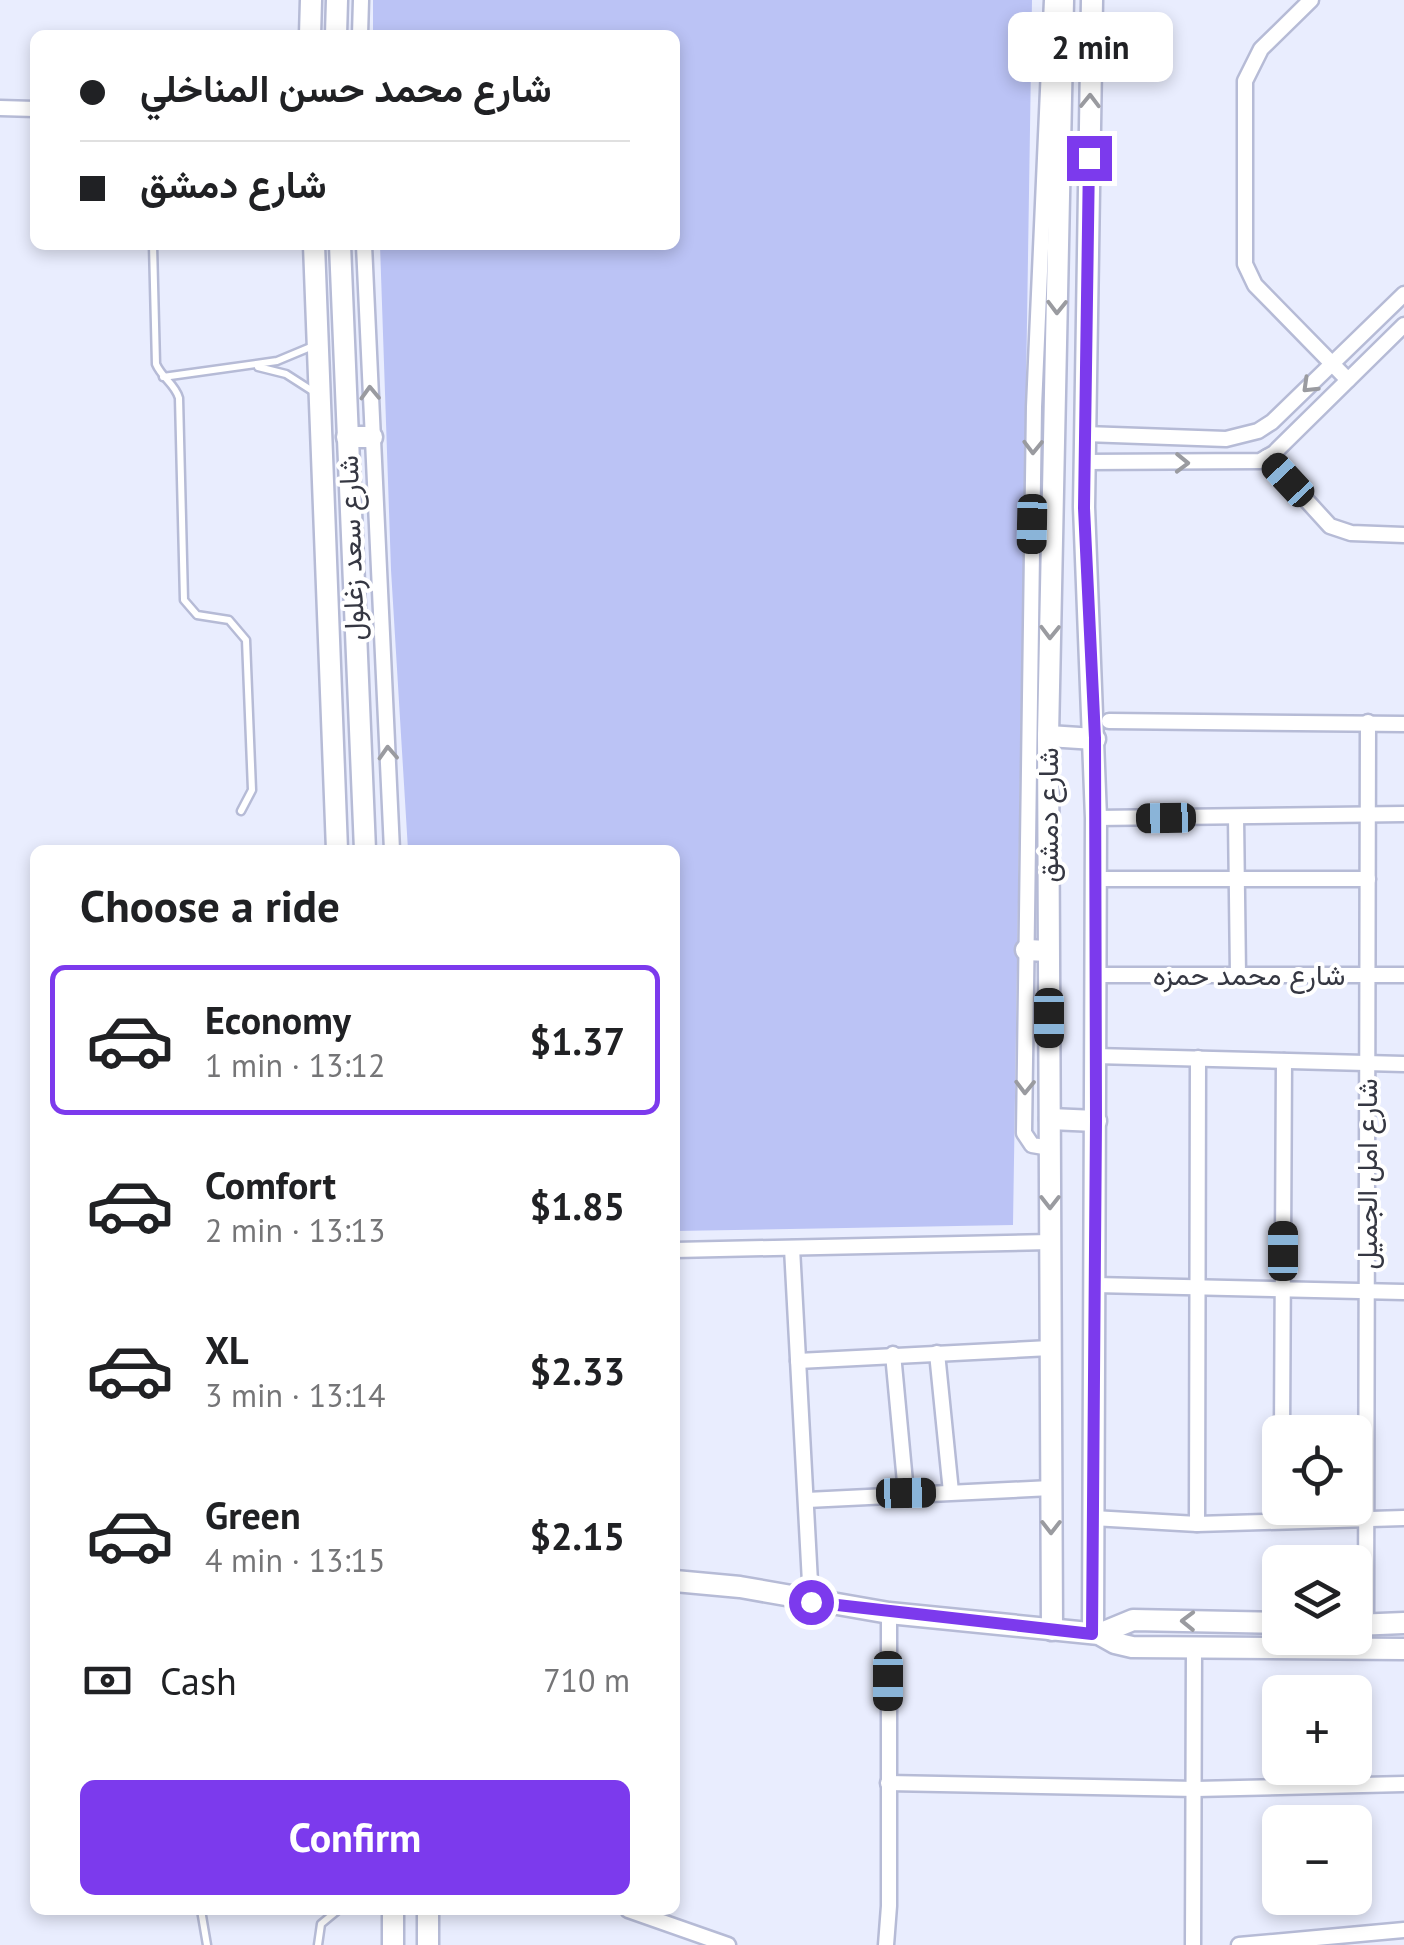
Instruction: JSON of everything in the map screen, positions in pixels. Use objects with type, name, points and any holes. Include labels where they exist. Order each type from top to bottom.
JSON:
[{"type":"street","points":[[310,30],[311,0]]},
{"type":"street","points":[[336,30],[337,0]]},
{"type":"street","points":[[360,30],[361,0]]},
{"type":"street","points":[[1050,1148],[1032,1145],[1024,1133],[1052,0]]},
{"type":"street","name":"شارع دمشق","points":[[1052,1630],[1044,408],[1063,0]]},
{"type":"street","name":"شارع دمشق","points":[[1092,0],[1085,462],[1102,730],[1095,879],[1096,1634]]},
{"type":"street","points":[[1311,0],[1260,50],[1245,81],[1243,240],[1251,280],[1348,380]]},
{"type":"street","points":[[0,108],[30,109]]},
{"type":"street","name":"شارع سعد زغلول","points":[[340,250],[365,845]]},
{"type":"street","points":[[364,250],[392,845]]},
{"type":"street","name":"شارع سعد زغلول","points":[[312,255],[337,845]]},
{"type":"street","points":[[1086,434],[1242,437],[1272,422],[1404,294]]},
{"type":"street","points":[[1085,462],[1248,463],[1267,457],[1404,325]]},
{"type":"street","points":[[347,437],[372,437]]},
{"type":"street","points":[[1267,457],[1330,526],[1350,533],[1404,534]]},
{"type":"street","points":[[332,688],[357,686]]},
{"type":"street","name":"شارع امل الجميل","points":[[1366,1415],[1368,722]]},
{"type":"street","points":[[1048,736],[1102,730],[1404,724]]},
{"type":"street","points":[[1096,818],[1404,814]]},
{"type":"street","points":[[1236,817],[1238,975]]},
{"type":"street","points":[[1095,879],[1368,878]]},
{"type":"street","points":[[1026,950],[1048,951]]},
{"type":"street","name":"شارع محمد حمزه","points":[[1095,975],[1404,976]]},
{"type":"street","points":[[1095,1056],[1404,1064]]},
{"type":"street","points":[[1197,1524],[1198,1058]]},
{"type":"street","points":[[1282,1415],[1284,1060]]},
{"type":"street","points":[[1050,1120],[1096,1121]]},
{"type":"street","points":[[680,1250],[1050,1242]]},
{"type":"street","points":[[792,1248],[811,1602]]},
{"type":"street","points":[[1095,1284],[1404,1292]]},
{"type":"street","points":[[798,1362],[1050,1348]]},
{"type":"street","points":[[937,1353],[950,1492]]},
{"type":"street","points":[[893,1354],[906,1493]]},
{"type":"street","points":[[807,1500],[1051,1488]]},
{"type":"street","points":[[1093,1518],[1197,1524],[1262,1517]]},
{"type":"street","points":[[1372,1519],[1404,1518]]},
{"type":"street","points":[[680,1581],[740,1587],[888,1612],[1096,1634],[1123,1646],[1404,1648]]},
{"type":"street","points":[[1093,1596],[1112,1611],[1133,1620],[1262,1623]]},
{"type":"street","points":[[886,1945],[888,1612]]},
{"type":"street","points":[[1372,1623],[1404,1612]]},
{"type":"street","points":[[1096,1634],[1133,1620]]},
{"type":"street","points":[[1372,1625],[1404,1623]]},
{"type":"street","points":[[1259,1648],[1262,1641]]},
{"type":"street","points":[[1193,1945],[1194,1648]]},
{"type":"street","points":[[888,1783],[1196,1788],[1404,1784]]},
{"type":"street","points":[[393,1915],[394,1945]]},
{"type":"street","points":[[428,1915],[428,1945]]},
{"type":"street","points":[[642,1915],[728,1945]]},
{"type":"street","points":[[1240,1945],[1404,1930]]},
{"type":"lane","points":[[152,250],[156,357],[163,376],[179,398],[184,600],[197,615],[229,620],[248,648],[252,790],[241,812]]},
{"type":"lane","points":[[163,376],[292,357],[318,342]]},
{"type":"lane","points":[[246,366],[286,374],[320,396]]},
{"type":"lane","points":[[202,1915],[207,1945]]},
{"type":"lane","points":[[318,1945],[321,1924],[332,1915]]},
{"type":"shaded area","points":[[373,0],[1032,0],[1013,1225],[680,1231],[680,845],[408,845],[391,570],[380,250],[680,250],[680,30],[373,30]]},
{"type":"route","points":[[811,1602],[1092,1634],[1095,738],[1084,508],[1089,158]]}]
